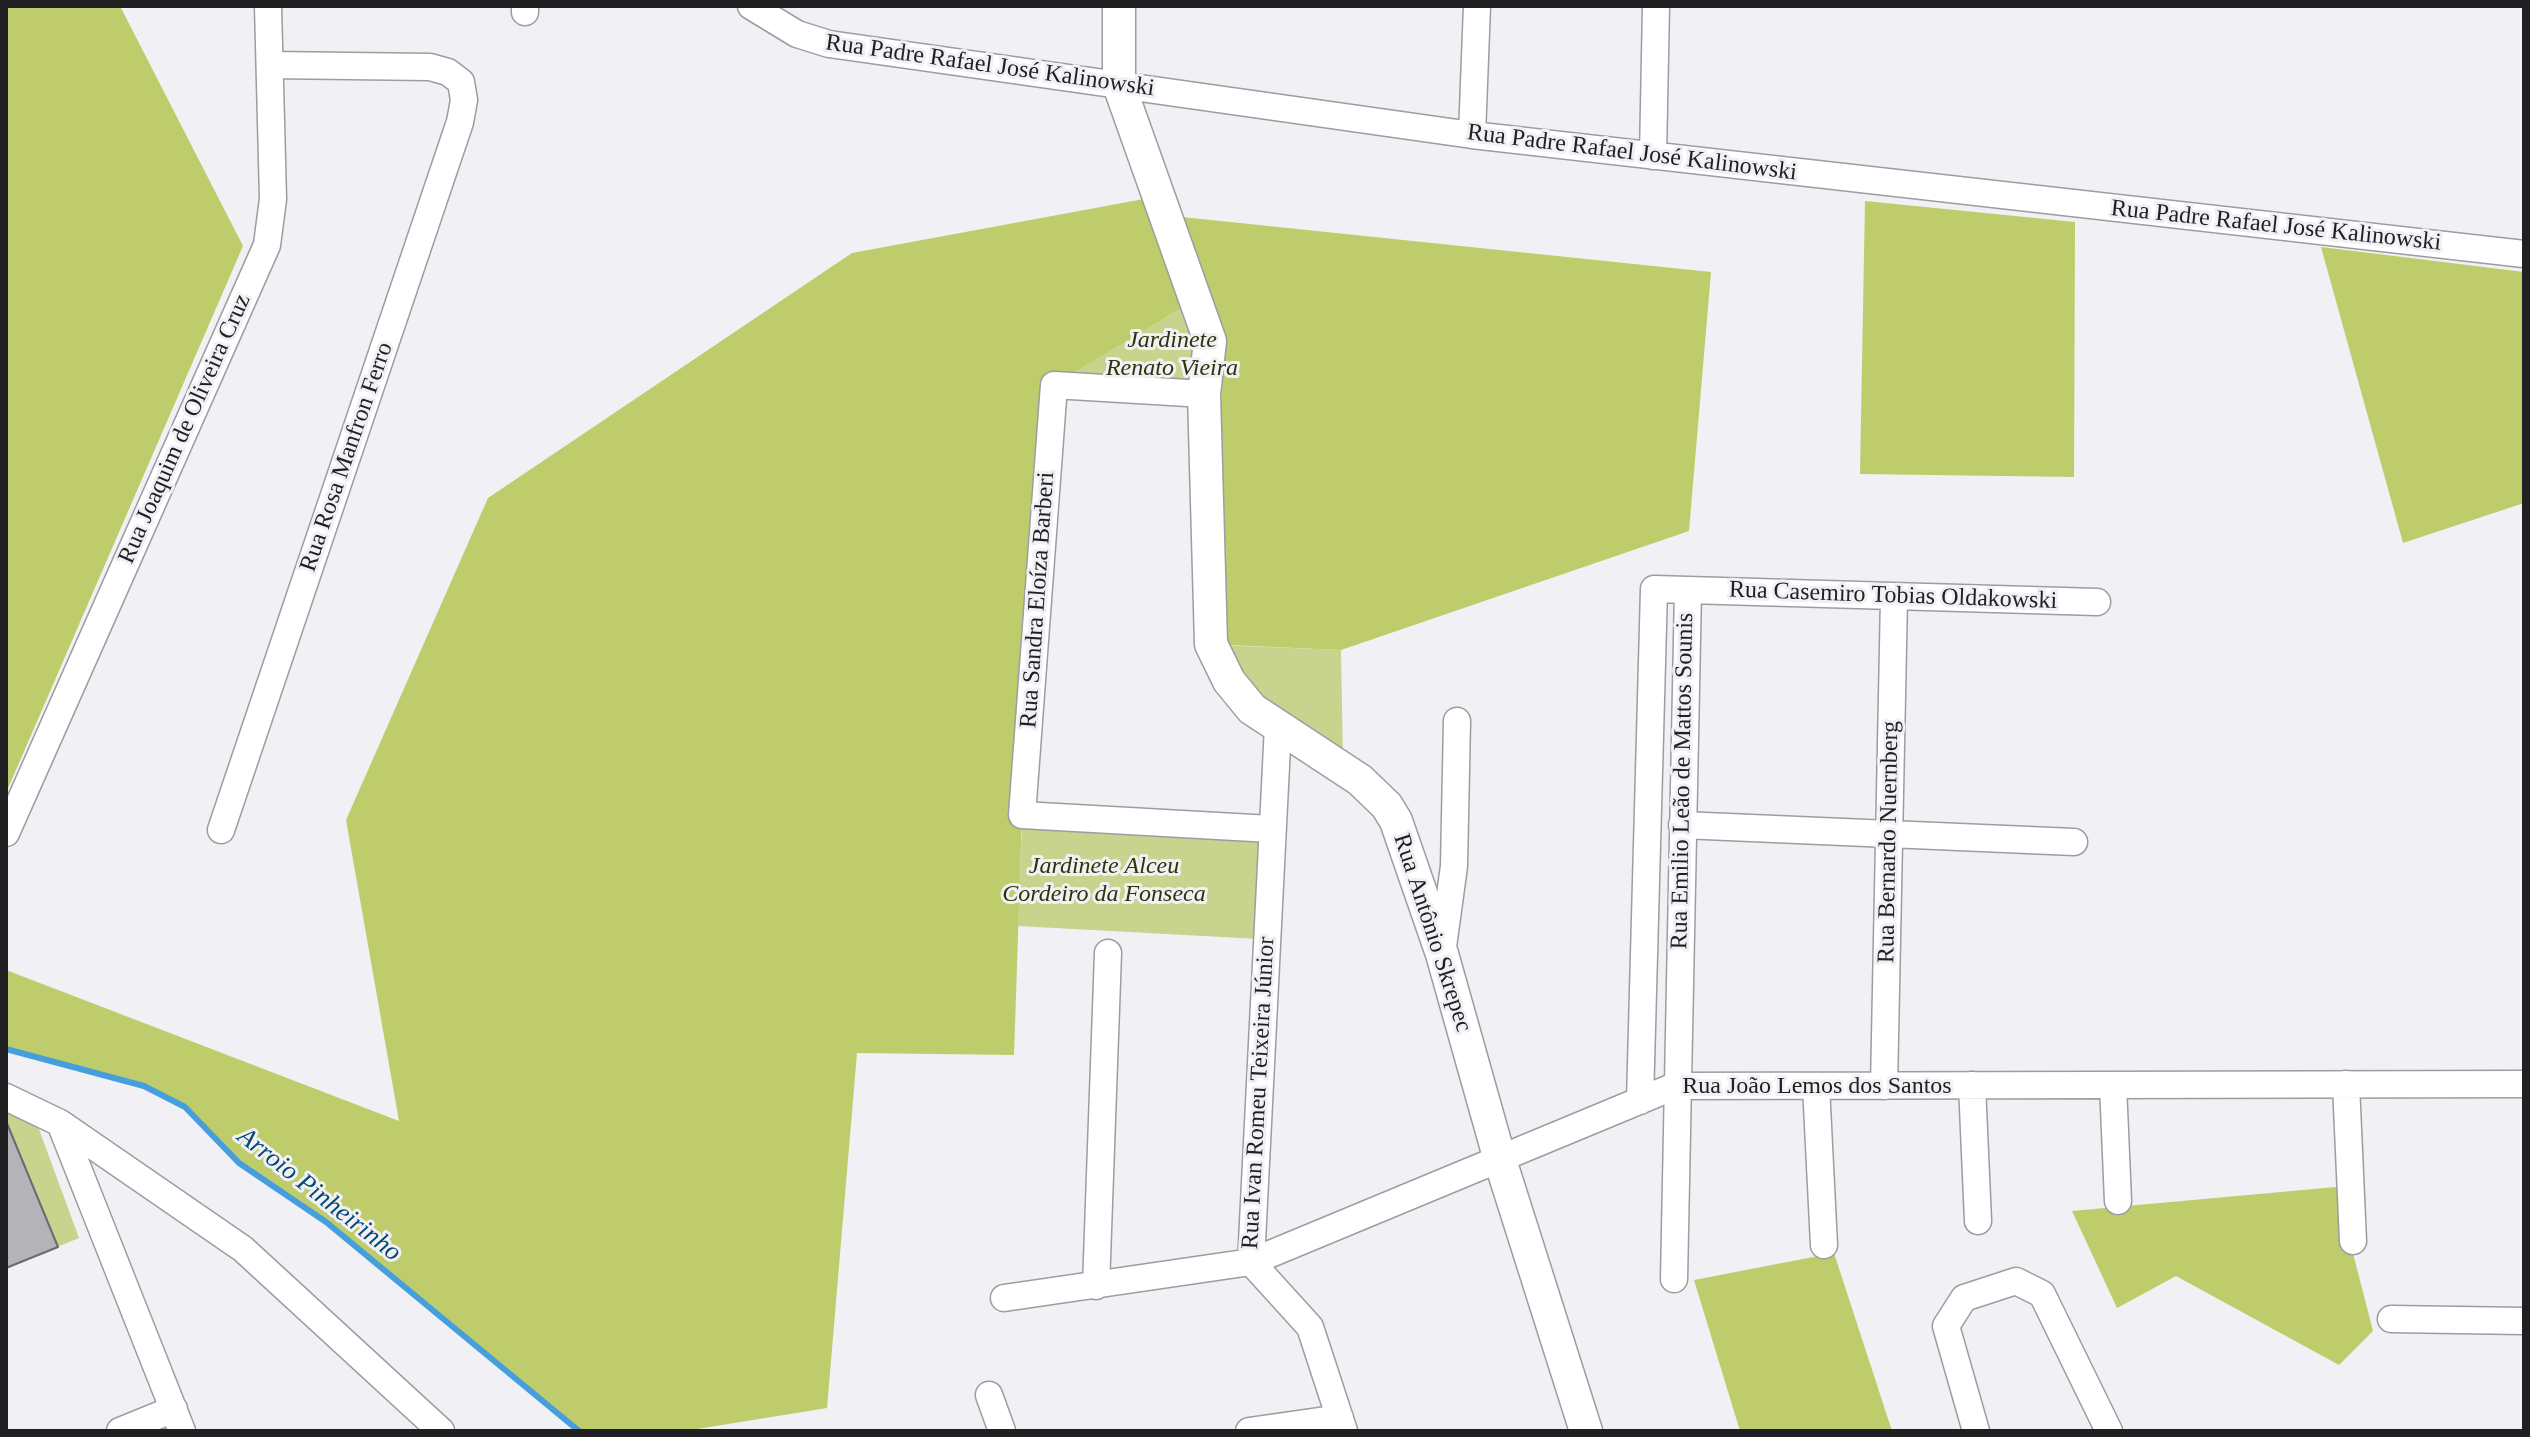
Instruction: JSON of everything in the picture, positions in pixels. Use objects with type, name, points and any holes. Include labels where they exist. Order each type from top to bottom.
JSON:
[{"type":"street","name":"Rua Joaquim de Oliveira Cruz","points":[[6,833],[267,245],[273,199],[268,6]]},
{"type":"street","points":[[1119,6],[1119,85]]},
{"type":"street","points":[[1472,135],[1477,6]]},
{"type":"street","points":[[1653,156],[1656,6]]},
{"type":"street","name":"Rua Padre Rafael José Kalinowski","points":[[756,8],[797,34],[829,44],[1472,135],[2524,254]]},
{"type":"street","name":"Rua Rosa Manfron Ferro","points":[[221,830],[460,122],[464,100],[461,82],[448,72],[430,67],[270,65]]},
{"type":"street","name":"Rua Antônio Skrepec","points":[[1119,85],[1203,314],[1210,341],[1204,394],[1211,644],[1218,663],[1252,709],[1360,780],[1387,806],[1402,837],[1442,954],[1500,1160],[1586,1431]]},
{"type":"street","name":"Rua Sandra Eloíza Barberi","points":[[1204,394],[1054,385],[1022,815],[1271,829]]},
{"type":"street","name":"Rua Emilio Leão de Mattos Sounis","points":[[1640,1101],[1654,589],[1688,590],[1675,1086],[1674,1279]]},
{"type":"street","name":"Rua Casemiro Tobias Oldakowski","points":[[1688,590],[2097,602]]},
{"type":"street","name":"Rua Bernardo Nuernberg","points":[[1884,1086],[1894,598]]},
{"type":"street","points":[[1442,954],[1454,866],[1457,721]]},
{"type":"street","name":"Rua Ivan Romeu Teixeira Júnior","points":[[1278,726],[1251,1262],[1310,1327],[1342,1425]]},
{"type":"street","points":[[1682,825],[2074,842]]},
{"type":"street","points":[[1644,926],[1679,927]]},
{"type":"street","points":[[1096,1286],[1108,953]]},
{"type":"street","points":[[2346,1084],[2353,1241]]},
{"type":"street","name":"Rua João Lemos dos Santos","points":[[1004,1298],[1251,1262],[1675,1086],[2524,1084]]},
{"type":"street","points":[[1972,1085],[1978,1221]]},
{"type":"street","points":[[2113,1085],[2118,1201]]},
{"type":"street","points":[[1816,1086],[1824,1245]]},
{"type":"street","points":[[6,1097],[60,1123],[243,1249],[441,1431]]},
{"type":"street","points":[[60,1123],[178,1420],[120,1431]]},
{"type":"street","points":[[1976,1431],[1946,1326],[1964,1298],[2016,1281],[2031,1285],[2042,1294],[2109,1431]]},
{"type":"street","points":[[2391,1319],[2524,1321]]},
{"type":"street","points":[[989,1395],[1002,1431]]},
{"type":"street","points":[[1249,1431],[1342,1425]]},
{"type":"green space","points":[[6,6],[120,6],[243,246],[6,793]]},
{"type":"green space","points":[[1160,196],[1198,298],[1054,385],[1022,815],[1014,1055],[857,1053],[827,1408],[685,1431],[579,1431],[326,1222],[239,1163],[185,1107],[144,1086],[6,1049],[6,970],[399,1121],[346,820],[488,498],[852,253]]},
{"type":"green space","points":[[1865,201],[2075,222],[2074,477],[1860,474]]},
{"type":"green space","points":[[1182,217],[1711,272],[1689,531],[1341,650],[1226,645],[1216,491],[1225,339]]},
{"type":"green space","points":[[2321,247],[2524,272],[2524,503],[2403,543]]},
{"type":"green space","name":"Jardinete Renato Vieira","points":[[1198,298],[1204,394],[1054,385]]},
{"type":"green space","points":[[1215,645],[1341,650],[1343,761],[1275,716]]},
{"type":"green space","name":"Jardinete Alceu Cordeiro da Fonseca","points":[[1022,826],[1263,840],[1259,939],[1018,926]]},
{"type":"green space","points":[[6,1110],[36,1121],[79,1238],[6,1268]]},
{"type":"green space","points":[[2336,1187],[2373,1331],[2339,1365],[2176,1276],[2117,1308],[2072,1211]]},
{"type":"green space","points":[[1834,1253],[1892,1431],[1740,1431],[1694,1280]]},
{"type":"building","points":[[6,1121],[58,1247],[6,1268]]},
{"type":"waterway","name":"Arroio Pinheirinho","points":[[6,1049],[144,1086],[185,1107],[239,1163],[326,1222],[579,1431]]}]
